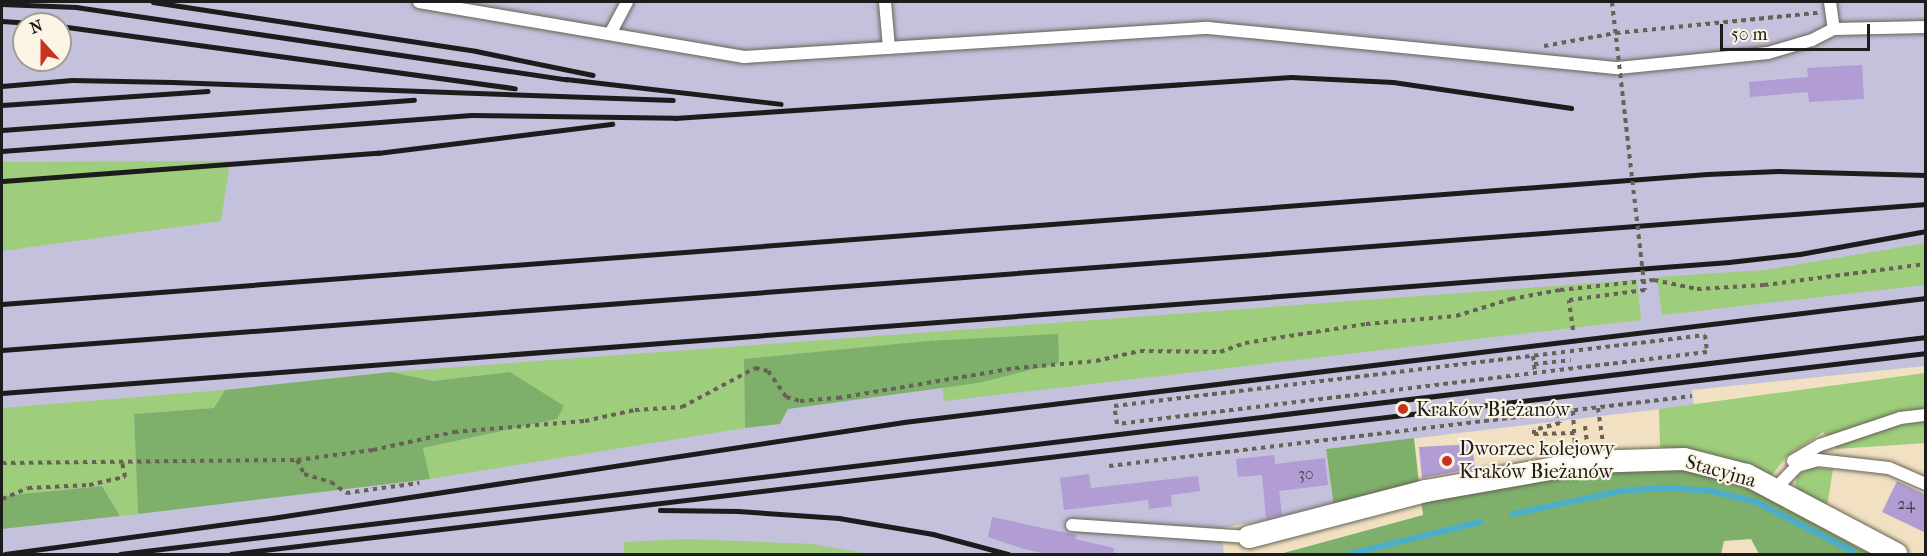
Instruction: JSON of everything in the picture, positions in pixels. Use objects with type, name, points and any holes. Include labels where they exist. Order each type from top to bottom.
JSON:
[{"type":"street","name":"Stacyjna","points":[[1249,537],[1426,491],[1604,460],[1683,459],[1779,483],[1896,555]]},
{"type":"lane","points":[[419,2],[744,57],[1208,28],[1617,68],[1768,53],[1812,40],[1834,29],[1926,27]]},
{"type":"lane","points":[[610,34],[627,2]]},
{"type":"lane","points":[[885,2],[889,48]]},
{"type":"lane","points":[[1830,7],[1834,29]]},
{"type":"lane","points":[[1779,483],[1791,463],[1820,445],[1900,418],[1926,415]]},
{"type":"lane","points":[[1779,483],[1807,462],[1858,463],[1889,468],[1926,484]]},
{"type":"lane","points":[[1072,525],[1249,537]]},
{"type":"path","points":[[1573,330],[1569,300],[1645,290],[1612,2]]},
{"type":"path","points":[[1557,41],[1830,7]]},
{"type":"path","points":[[2,463],[297,460],[372,450],[454,432],[574,422],[682,407],[755,368],[768,371],[786,397],[800,401],[838,398],[1016,368],[1096,361],[1140,351],[1220,352],[1245,343],[1344,328],[1456,316],[1511,299],[1560,290],[1654,280],[1697,289],[1764,285],[1926,264]]},
{"type":"path","points":[[1705,335],[1707,352],[1117,423],[1114,406],[1533,356],[1705,335]]},
{"type":"path","points":[[1533,356],[1535,373]]},
{"type":"path","points":[[1534,364],[1571,360]]},
{"type":"path","points":[[1109,466],[1692,396]]},
{"type":"path","points":[[1598,408],[1604,449]]},
{"type":"path","points":[[1573,411],[1575,453]]},
{"type":"path","points":[[1559,412],[1560,423],[1533,430],[1534,434],[1575,433]]},
{"type":"path","points":[[1585,426],[1587,444]]},
{"type":"path","points":[[297,460],[304,474],[331,482],[346,493],[419,483]]},
{"type":"path","points":[[2,499],[28,488],[89,485],[125,477],[122,461]]},
{"type":"shaded area","points":[[2,2],[1925,2],[1925,366],[1692,390],[1694,405],[1326,449],[1334,508],[1221,528],[1224,554],[2,554]]},
{"type":"green space","points":[[230,161],[221,221],[2,251],[2,162]]},
{"type":"green space","points":[[1925,243],[1925,285],[1662,315],[1657,277],[1765,270]]},
{"type":"green space","points":[[1637,280],[1641,320],[944,401],[936,335],[935,341],[744,359],[745,428],[430,479],[423,448],[557,419],[510,372],[433,381],[391,372]]},
{"type":"green space","points":[[1058,334],[1059,363],[978,383],[788,409],[780,424],[745,428],[744,359],[927,341]]},
{"type":"green space","points":[[391,372],[433,381],[510,372],[564,406],[557,419],[423,448],[430,479],[138,514],[134,414],[214,408],[225,390]]},
{"type":"green space","points":[[1925,373],[1925,443],[1836,449],[1823,432],[1786,457],[1772,475],[1724,458],[1660,447],[1659,409]]},
{"type":"green space","points":[[225,390],[214,408],[134,414],[138,514],[120,516],[102,486],[2,496],[2,408]]},
{"type":"green space","points":[[1414,438],[1419,483],[1334,508],[1326,449]]},
{"type":"green space","points":[[1675,467],[1741,484],[1870,554],[1759,554],[1751,539],[1724,541],[1721,554],[1280,554],[1423,515],[1421,501],[1598,468]]},
{"type":"green space","points":[[1811,467],[1833,469],[1827,507],[1801,495],[1795,486],[1797,476]]},
{"type":"green space","points":[[102,486],[120,516],[2,529],[2,496]]},
{"type":"green space","points":[[686,539],[811,544],[870,554],[624,554],[624,542]]},
{"type":"building","points":[[1862,65],[1864,99],[1809,102],[1808,92],[1750,97],[1749,82],[1808,77],[1807,68]]},
{"type":"building","name":"Dworzec kolejowy Kraków Bieżanów","points":[[1472,444],[1475,468],[1422,478],[1419,447]]},
{"type":"building","points":[[1274,455],[1275,464],[1325,458],[1328,485],[1279,491],[1282,515],[1266,518],[1262,475],[1238,477],[1236,459]]},
{"type":"building","points":[[1089,474],[1091,488],[1198,476],[1200,491],[1171,495],[1172,506],[1149,509],[1148,500],[1064,510],[1060,478]]},
{"type":"building","points":[[1897,481],[1926,495],[1926,533],[1882,512]]},
{"type":"building","points":[[992,517],[1076,535],[1075,539],[1114,548],[1113,555],[1050,555],[1021,548],[988,537]]},
{"type":"waterway","points":[[1513,514],[1621,491],[1668,488],[1711,491],[1756,502],[1852,551]]},
{"type":"waterway","points":[[1350,554],[1480,522]]},
{"type":"railway","points":[[153,2],[476,51],[593,75]]},
{"type":"railway","points":[[2,4],[76,7],[566,79],[781,104]]},
{"type":"railway","points":[[2,21],[12,22]]},
{"type":"railway","points":[[72,28],[515,88]]},
{"type":"railway","points":[[2,151],[471,115],[675,118],[1291,77],[1393,82],[1571,108]]},
{"type":"railway","points":[[2,86],[72,80],[172,82],[673,100]]},
{"type":"railway","points":[[2,105],[208,91]]},
{"type":"railway","points":[[2,130],[414,100]]},
{"type":"railway","points":[[2,181],[378,153],[612,124]]},
{"type":"railway","points":[[2,304],[1707,174],[1778,171],[1926,175]]},
{"type":"railway","points":[[2,350],[1926,204]]},
{"type":"railway","points":[[2,393],[1729,262],[1800,254],[1926,231]]},
{"type":"railway","points":[[5,554],[272,518],[904,422],[1926,298]]},
{"type":"railway","points":[[120,554],[1926,337]]},
{"type":"railway","points":[[231,554],[1926,353]]},
{"type":"railway","points":[[660,510],[738,511],[839,518],[933,534],[1008,554]]},
{"type":"place","name":"Kraków Bieżanów","points":[[1403,409]]},
{"type":"place","name":"Dworzec kolejowy Kraków Bieżanów","points":[[1447,461]]}]
